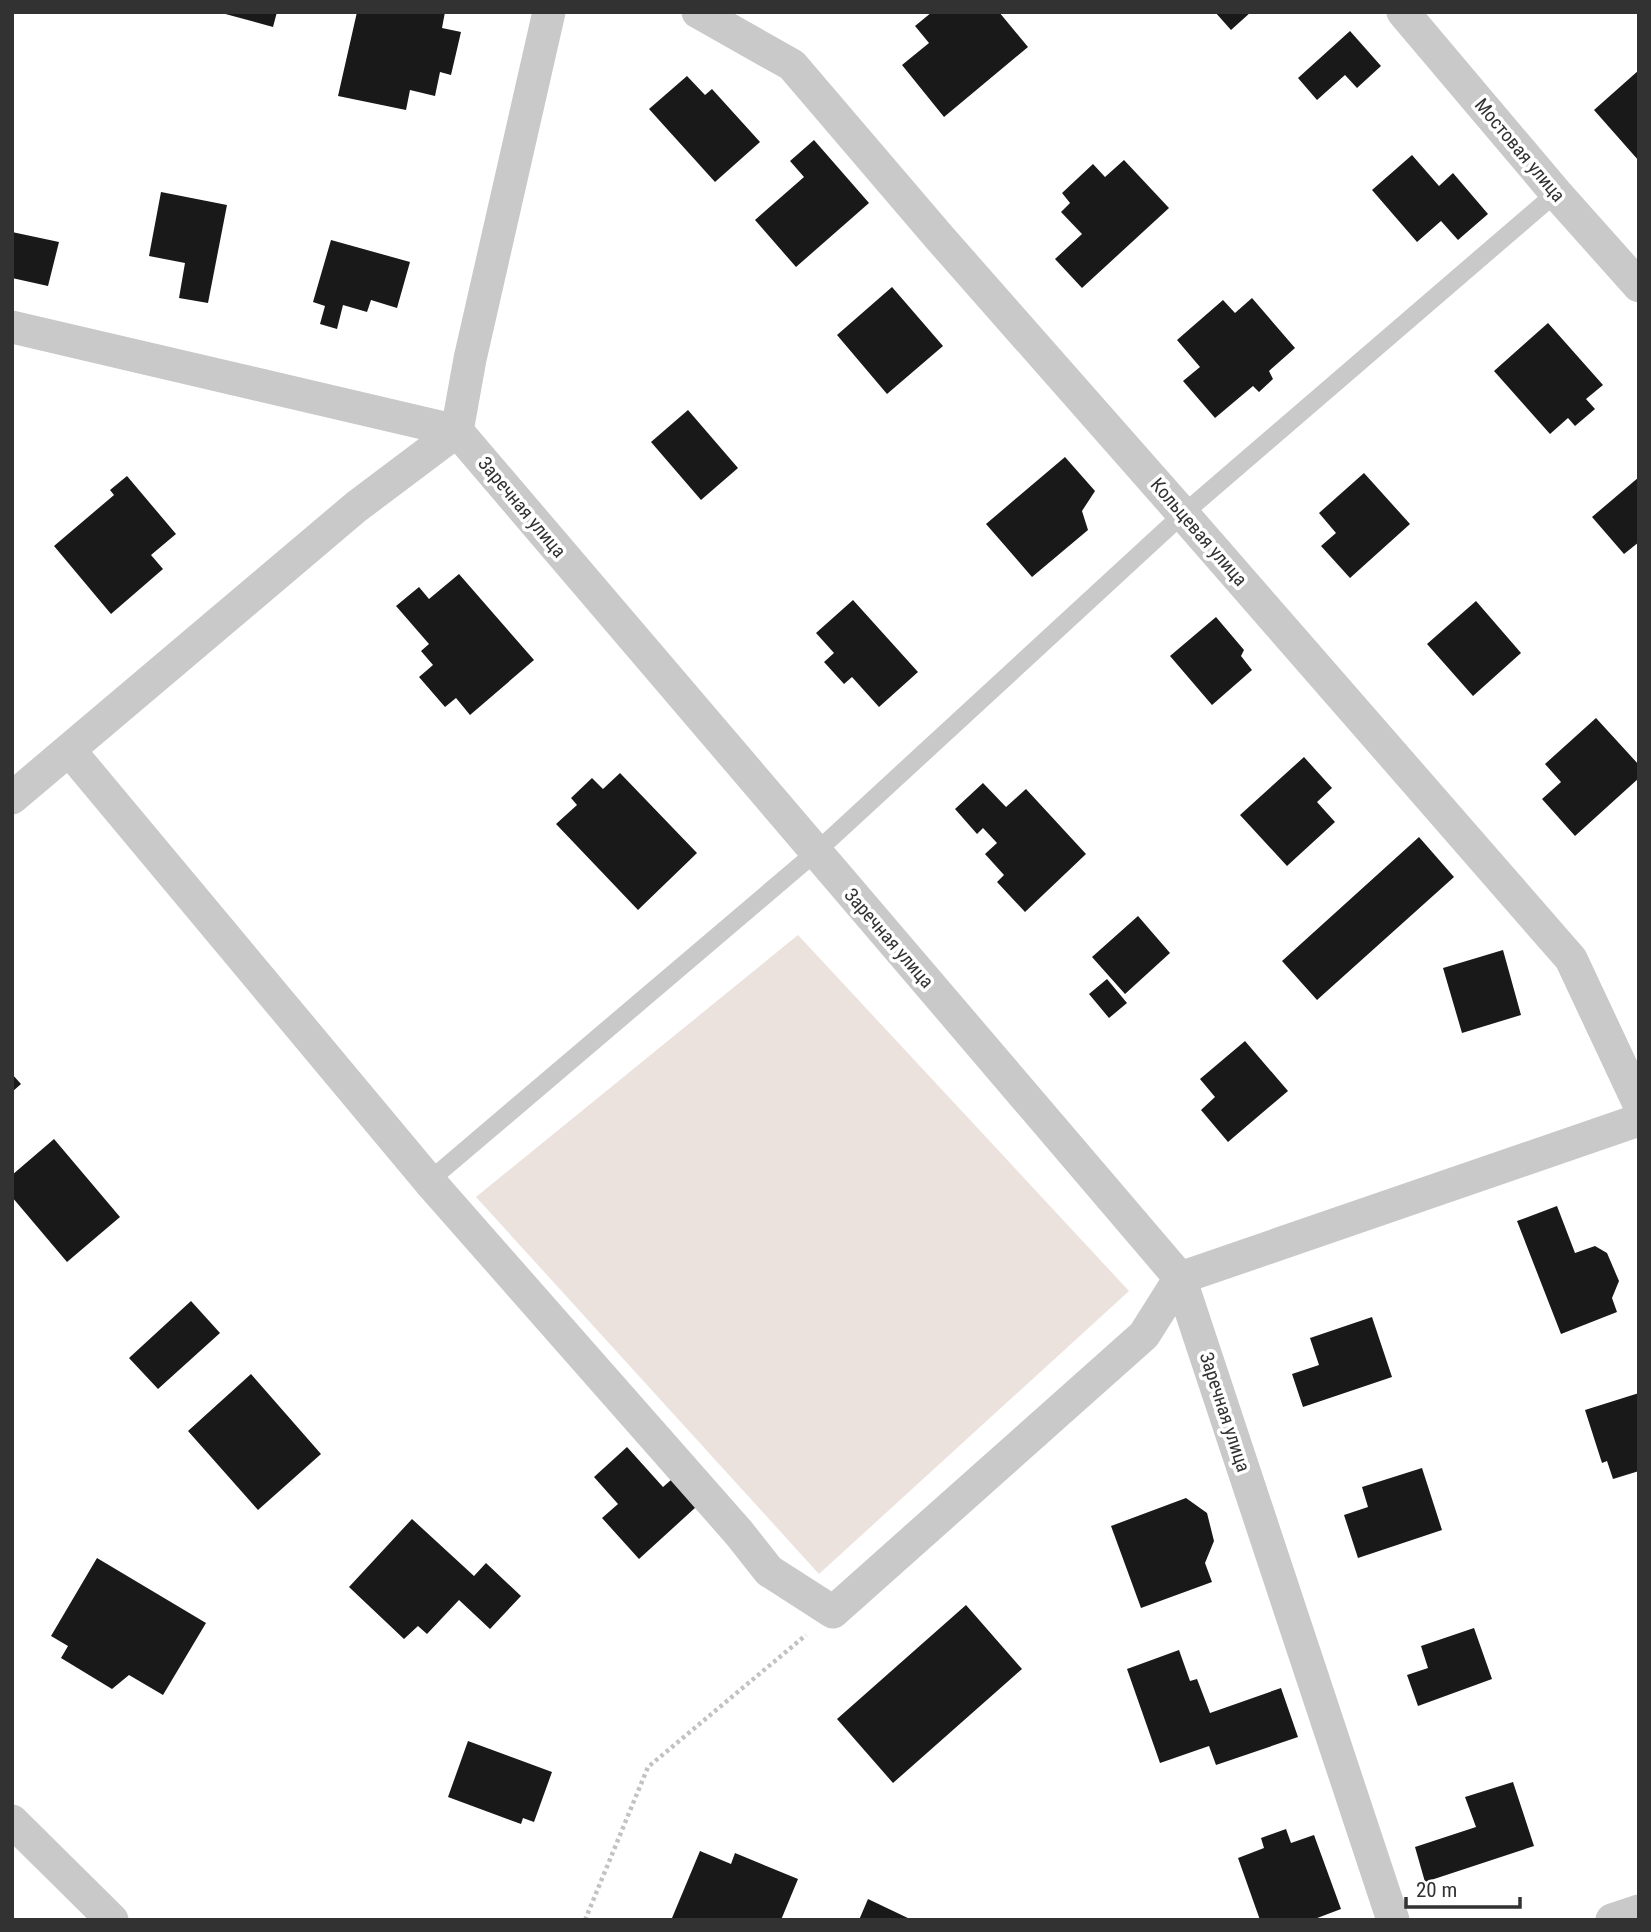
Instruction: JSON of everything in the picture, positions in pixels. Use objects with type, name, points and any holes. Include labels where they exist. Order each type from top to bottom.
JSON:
[{"type":"street","points":[[12,798],[356,507],[457,431],[470,359],[549,12]]},
{"type":"street","name":"Кольцевая улица","points":[[698,12],[792,65],[939,237],[1571,959],[1639,1104]]},
{"type":"street","name":"Мостовая улица","points":[[1403,12],[1556,193],[1639,286]]},
{"type":"street","points":[[12,327],[457,431]]},
{"type":"street","name":"Заречная улица","points":[[457,431],[1180,1278],[1393,1920]]},
{"type":"street","points":[[70,751],[429,1181],[730,1523],[769,1571],[833,1612],[1144,1335],[1180,1278],[1639,1120]]},
{"type":"street","points":[[12,1821],[111,1920]]},
{"type":"street","points":[[1612,1920],[1639,1911]]},
{"type":"lane","points":[[429,1181],[816,852],[1183,514],[1556,193]]},
{"type":"path","points":[[585,1920],[648,1768],[833,1612]]},
{"type":"shaded area","points":[[798,935],[1129,1291],[819,1574],[476,1197]]},
{"type":"building","points":[[218,12],[277,12],[273,27]]},
{"type":"building","points":[[357,12],[445,12],[442,28],[461,32],[451,75],[440,72],[435,96],[410,90],[406,110],[338,96]]},
{"type":"building","points":[[932,12],[999,12],[1028,47],[944,117],[902,65],[929,43],[915,26]]},
{"type":"building","points":[[1215,12],[1251,12],[1231,30]]},
{"type":"building","points":[[1350,31],[1381,66],[1357,88],[1345,75],[1317,100],[1298,78]]},
{"type":"building","points":[[1639,70],[1639,161],[1594,110]]},
{"type":"building","points":[[687,76],[705,95],[712,89],[760,142],[715,182],[649,109]]},
{"type":"building","points":[[814,140],[869,203],[796,267],[755,220],[804,177],[790,161]]},
{"type":"building","points":[[1412,155],[1439,186],[1453,173],[1488,214],[1458,240],[1441,221],[1417,242],[1372,190]]},
{"type":"building","points":[[1124,160],[1169,208],[1082,288],[1055,259],[1082,234],[1061,212],[1070,203],[1062,193],[1093,164],[1105,177]]},
{"type":"building","points":[[161,192],[227,205],[208,303],[179,298],[185,263],[149,256]]},
{"type":"building","points":[[12,232],[59,242],[48,286],[12,278]]},
{"type":"building","points":[[331,240],[410,262],[397,308],[371,300],[367,312],[343,305],[337,329],[320,324],[325,306],[313,302]]},
{"type":"building","points":[[892,287],[943,346],[887,394],[837,335]]},
{"type":"building","points":[[1252,298],[1295,348],[1269,371],[1273,379],[1259,392],[1253,386],[1215,418],[1183,381],[1200,367],[1177,340],[1223,300],[1235,313]]},
{"type":"building","points":[[1548,323],[1603,385],[1586,399],[1595,409],[1575,426],[1568,418],[1550,434],[1494,371]]},
{"type":"building","points":[[688,410],[738,468],[701,500],[651,442]]},
{"type":"building","points":[[1065,457],[1095,491],[1082,511],[1088,530],[1032,577],[986,524]]},
{"type":"building","points":[[1364,473],[1410,524],[1350,578],[1321,546],[1336,533],[1319,513]]},
{"type":"building","points":[[127,476],[176,534],[151,555],[163,569],[111,614],[54,546],[114,495],[110,490]]},
{"type":"building","points":[[1639,477],[1639,542],[1624,554],[1592,517]]},
{"type":"building","points":[[459,574],[534,660],[470,715],[456,698],[445,707],[419,677],[433,665],[421,651],[429,644],[396,606],[419,587],[429,599]]},
{"type":"building","points":[[853,600],[918,672],[879,707],[852,677],[844,684],[824,662],[834,653],[816,633]]},
{"type":"building","points":[[1476,601],[1521,653],[1473,696],[1427,644]]},
{"type":"building","points":[[1216,617],[1244,650],[1241,656],[1252,670],[1212,705],[1170,656]]},
{"type":"building","points":[[1596,718],[1639,765],[1639,778],[1575,836],[1542,799],[1561,782],[1545,764]]},
{"type":"building","points":[[1304,757],[1332,788],[1317,802],[1335,822],[1287,866],[1240,815]]},
{"type":"building","points":[[620,773],[697,853],[638,910],[556,824],[577,805],[571,798],[592,778],[603,789]]},
{"type":"building","points":[[983,783],[1006,807],[1026,789],[1086,854],[1025,912],[997,882],[1004,875],[985,854],[997,843],[983,828],[977,834],[955,809]]},
{"type":"building","points":[[1419,837],[1454,877],[1317,1000],[1282,961]]},
{"type":"building","points":[[1138,916],[1170,953],[1125,994],[1092,957]]},
{"type":"building","points":[[1503,950],[1521,1015],[1462,1033],[1443,968]]},
{"type":"building","points":[[1107,979],[1127,1003],[1109,1018],[1089,994]]},
{"type":"building","points":[[1245,1041],[1288,1091],[1228,1142],[1201,1110],[1215,1097],[1200,1079]]},
{"type":"building","points":[[12,1074],[21,1084],[12,1092]]},
{"type":"building","points":[[54,1139],[120,1217],[67,1262],[12,1197],[12,1175]]},
{"type":"building","points":[[1557,1206],[1575,1253],[1595,1246],[1607,1253],[1619,1281],[1612,1298],[1617,1312],[1561,1334],[1517,1221]]},
{"type":"building","points":[[191,1301],[220,1333],[158,1389],[129,1358]]},
{"type":"building","points":[[1372,1317],[1392,1377],[1303,1407],[1292,1374],[1319,1365],[1310,1338]]},
{"type":"building","points":[[251,1374],[321,1454],[258,1510],[188,1431]]},
{"type":"building","points":[[1639,1393],[1639,1471],[1613,1479],[1607,1461],[1602,1463],[1585,1410]]},
{"type":"building","points":[[627,1447],[663,1487],[671,1480],[696,1507],[639,1559],[602,1518],[618,1504],[594,1477]]},
{"type":"building","points":[[1422,1468],[1442,1530],[1358,1558],[1344,1515],[1368,1507],[1362,1487]]},
{"type":"building","points":[[1186,1498],[1207,1513],[1214,1541],[1205,1563],[1212,1582],[1141,1608],[1111,1526]]},
{"type":"building","points":[[412,1519],[474,1576],[486,1563],[521,1596],[490,1629],[459,1600],[427,1634],[418,1626],[404,1639],[349,1587]]},
{"type":"building","points":[[97,1558],[206,1623],[163,1695],[129,1675],[112,1689],[61,1658],[68,1646],[51,1636]]},
{"type":"building","points":[[966,1605],[1022,1669],[893,1783],[837,1719]]},
{"type":"building","points":[[1474,1628],[1492,1679],[1418,1706],[1407,1675],[1428,1668],[1421,1646]]},
{"type":"building","points":[[1179,1650],[1190,1681],[1197,1679],[1210,1713],[1281,1688],[1298,1737],[1216,1765],[1209,1746],[1160,1763],[1127,1669]]},
{"type":"building","points":[[468,1741],[552,1772],[534,1822],[523,1818],[521,1824],[448,1797]]},
{"type":"building","points":[[1513,1782],[1534,1846],[1425,1882],[1415,1847],[1476,1827],[1465,1797]]},
{"type":"building","points":[[1286,1829],[1291,1843],[1314,1835],[1341,1909],[1312,1920],[1260,1920],[1238,1858],[1264,1848],[1261,1838]]},
{"type":"building","points":[[700,1851],[731,1864],[735,1853],[798,1879],[781,1920],[672,1918]]},
{"type":"building","points":[[868,1899],[912,1920],[859,1920]]}]
